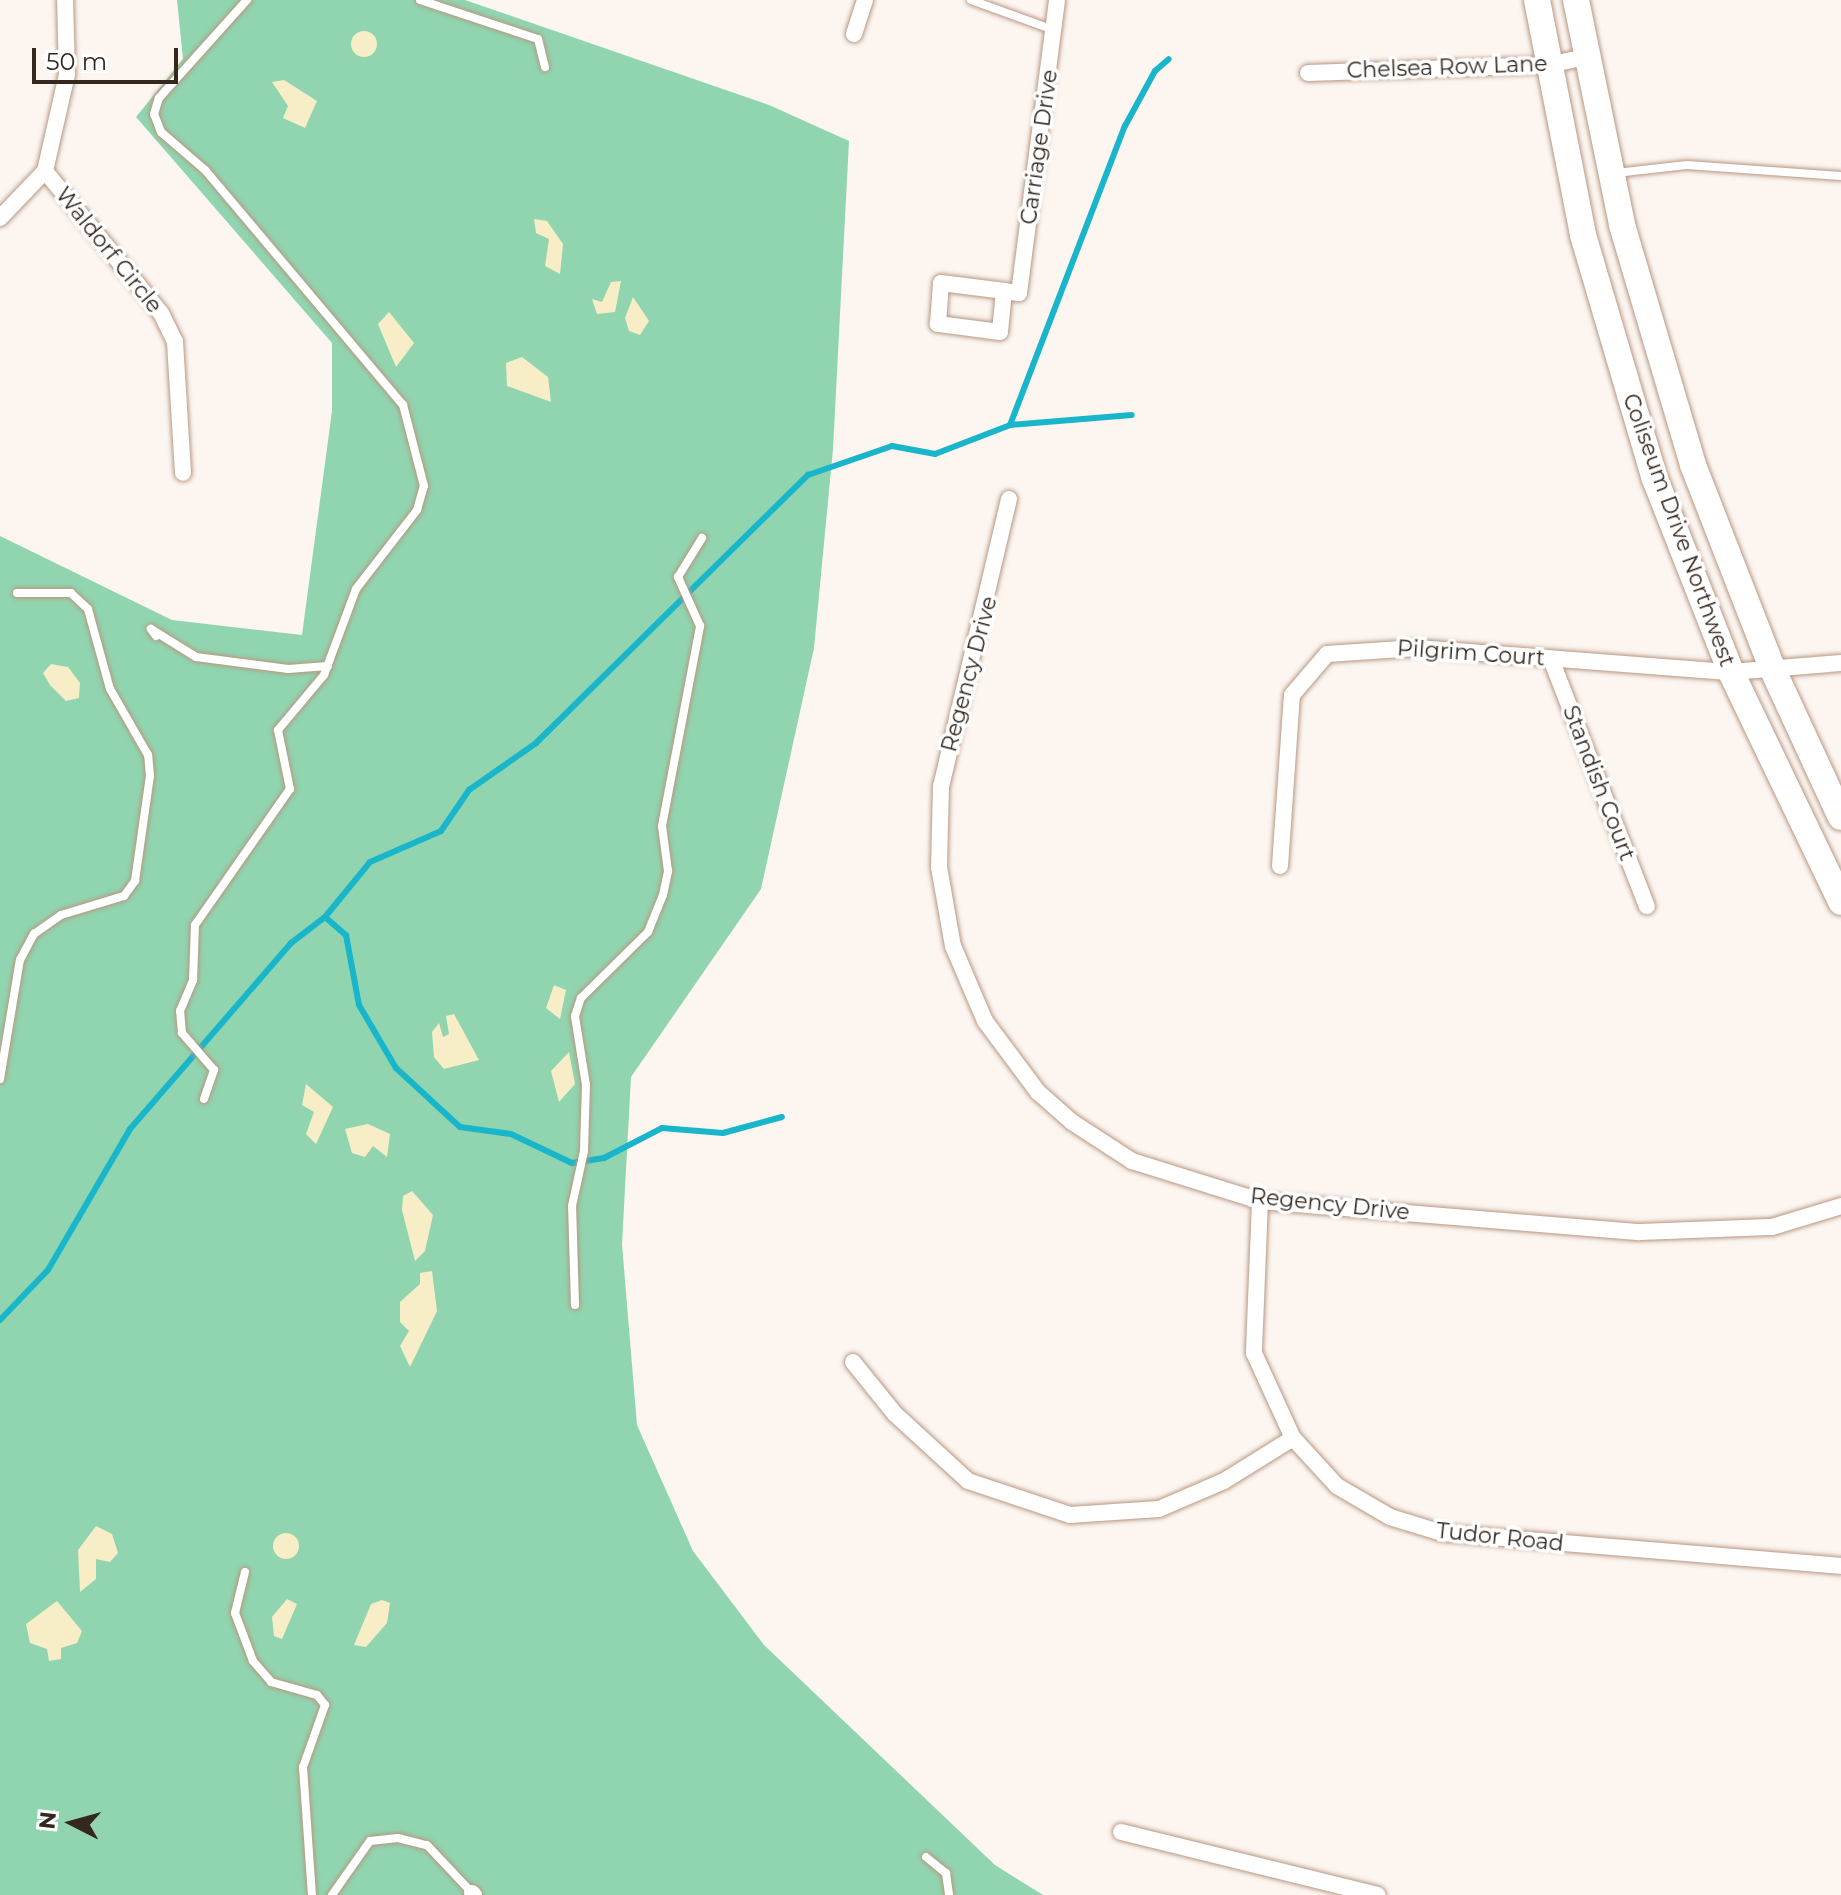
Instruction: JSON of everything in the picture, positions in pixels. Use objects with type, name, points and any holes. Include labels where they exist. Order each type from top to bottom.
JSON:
[{"type":"main road","name":"Coliseum Drive Northwest","points":[[1537,0],[1548,65],[1619,362],[1731,672],[1841,902]]},
{"type":"main road","name":"Coliseum Drive Northwest","points":[[1576,0],[1585,57],[1611,174],[1693,465],[1772,668],[1841,817]]},
{"type":"street","points":[[0,218],[45,171],[67,74],[65,0]]},
{"type":"street","points":[[854,34],[865,0]]},
{"type":"street","name":"Carriage Drive","points":[[1012,292],[941,283],[938,324],[1000,332],[1012,292],[1055,30],[1057,0]]},
{"type":"street","name":"Chelsea Row Lane","points":[[1308,73],[1548,65],[1585,57]]},
{"type":"street","name":"Waldorf Circle","points":[[45,171],[161,313],[175,342],[183,473]]},
{"type":"street","name":"Regency Drive","points":[[1009,499],[941,786],[939,867],[953,946],[1009,1058],[1072,1122],[1132,1161],[1260,1201],[1640,1232],[1772,1227],[1841,1206]]},
{"type":"street","name":"Pilgrim Court","points":[[1280,866],[1288,712],[1313,664],[1363,647],[1731,672],[1841,663]]},
{"type":"street","name":"Standish Court","points":[[1551,659],[1647,906]]},
{"type":"street","name":"Tudor Road","points":[[1260,1201],[1254,1353],[1293,1438],[1337,1486],[1390,1517],[1442,1533],[1841,1566]]},
{"type":"street","points":[[853,1362],[895,1414],[968,1481],[1070,1515],[1159,1509],[1224,1481],[1293,1438]]},
{"type":"street","points":[[1121,1832],[1377,1895]]},
{"type":"lane","points":[[204,1099],[214,1070],[208,1058],[192,1043],[180,1011],[193,980],[195,925],[290,789],[278,730],[328,666],[356,589],[417,510],[424,486],[403,405],[205,170],[161,132],[154,114],[159,98],[247,0]]},
{"type":"lane","points":[[420,0],[538,39],[545,67]]},
{"type":"lane","points":[[971,0],[1055,30]]},
{"type":"lane","points":[[1611,174],[1687,165],[1841,176]]},
{"type":"lane","points":[[575,1305],[572,1206],[584,1151],[586,1063],[575,1016],[581,998],[648,932],[663,895],[668,871],[662,826],[687,716],[700,626],[694,610],[680,593],[684,561],[702,538]]},
{"type":"lane","points":[[0,1079],[20,960],[34,934],[61,915],[124,896],[135,881],[150,776],[148,755],[110,689],[88,609],[71,593],[17,593]]},
{"type":"lane","points":[[156,636],[196,657],[288,669],[328,666]]},
{"type":"lane","points":[[245,1572],[235,1613],[245,1649],[271,1682],[317,1695],[325,1705],[303,1767],[312,1895]]},
{"type":"lane","points":[[332,1895],[370,1841],[398,1838],[427,1845],[473,1894]]},
{"type":"lane","points":[[926,1857],[946,1873],[949,1895]]},
{"type":"green space","points":[[177,0],[465,0],[769,105],[849,141],[833,449],[814,648],[761,889],[631,1077],[622,1244],[637,1425],[693,1551],[764,1645],[995,1865],[1043,1895],[0,1895],[0,536],[172,620],[302,635],[332,411],[332,343],[136,117],[183,59]]},
{"type":"sand","points":[[364,31],[374,34],[377,44],[374,54],[364,57],[354,54],[351,44],[354,34]]},
{"type":"sand","points":[[284,80],[317,101],[305,128],[283,118],[288,106],[272,82]]},
{"type":"sand","points":[[534,219],[547,221],[563,244],[560,274],[545,266],[549,239],[536,233]]},
{"type":"sand","points":[[621,281],[615,312],[597,314],[592,299],[602,302],[611,282]]},
{"type":"sand","points":[[633,297],[649,321],[640,335],[629,331],[625,318]]},
{"type":"sand","points":[[389,312],[414,343],[396,367],[378,324]]},
{"type":"sand","points":[[522,357],[548,377],[551,402],[507,386],[506,363]]},
{"type":"sand","points":[[51,664],[68,667],[80,683],[79,698],[66,701],[50,685],[43,673]]},
{"type":"sand","points":[[554,985],[566,990],[560,1019],[546,1008]]},
{"type":"sand","points":[[454,1014],[479,1060],[444,1069],[434,1057],[432,1032],[439,1023],[443,1037],[449,1034],[446,1016]]},
{"type":"sand","points":[[569,1052],[575,1084],[559,1102],[551,1071]]},
{"type":"sand","points":[[306,1084],[333,1107],[316,1144],[306,1134],[314,1112],[302,1105]]},
{"type":"sand","points":[[368,1124],[390,1134],[387,1157],[373,1146],[365,1157],[352,1153],[345,1129]]},
{"type":"sand","points":[[412,1191],[433,1215],[425,1251],[415,1261],[402,1210],[403,1196]]},
{"type":"sand","points":[[432,1271],[437,1311],[410,1367],[400,1346],[409,1331],[400,1322],[400,1302],[420,1284],[420,1273]]},
{"type":"sand","points":[[96,1526],[112,1534],[118,1553],[110,1562],[96,1559],[96,1579],[80,1592],[78,1550]]},
{"type":"sand","points":[[286,1533],[295,1537],[299,1546],[295,1555],[286,1559],[277,1555],[273,1546],[277,1537]]},
{"type":"sand","points":[[287,1599],[297,1604],[282,1639],[274,1636],[272,1617]]},
{"type":"sand","points":[[382,1600],[390,1603],[387,1623],[366,1647],[354,1645],[371,1604]]},
{"type":"sand","points":[[57,1601],[82,1631],[77,1643],[61,1648],[61,1659],[49,1661],[47,1649],[30,1643],[26,1624]]},
{"type":"waterway","points":[[1010,425],[1125,126],[1155,71],[1169,59]]},
{"type":"waterway","points":[[0,1320],[48,1270],[130,1129],[291,943],[325,917],[370,862],[441,831],[469,790],[536,743],[808,475],[892,446],[935,454],[1010,425],[1132,415]]},
{"type":"waterway","points":[[325,917],[346,935],[359,1005],[396,1068],[460,1127],[511,1134],[572,1163],[604,1158],[662,1128],[723,1133],[782,1117]]}]
